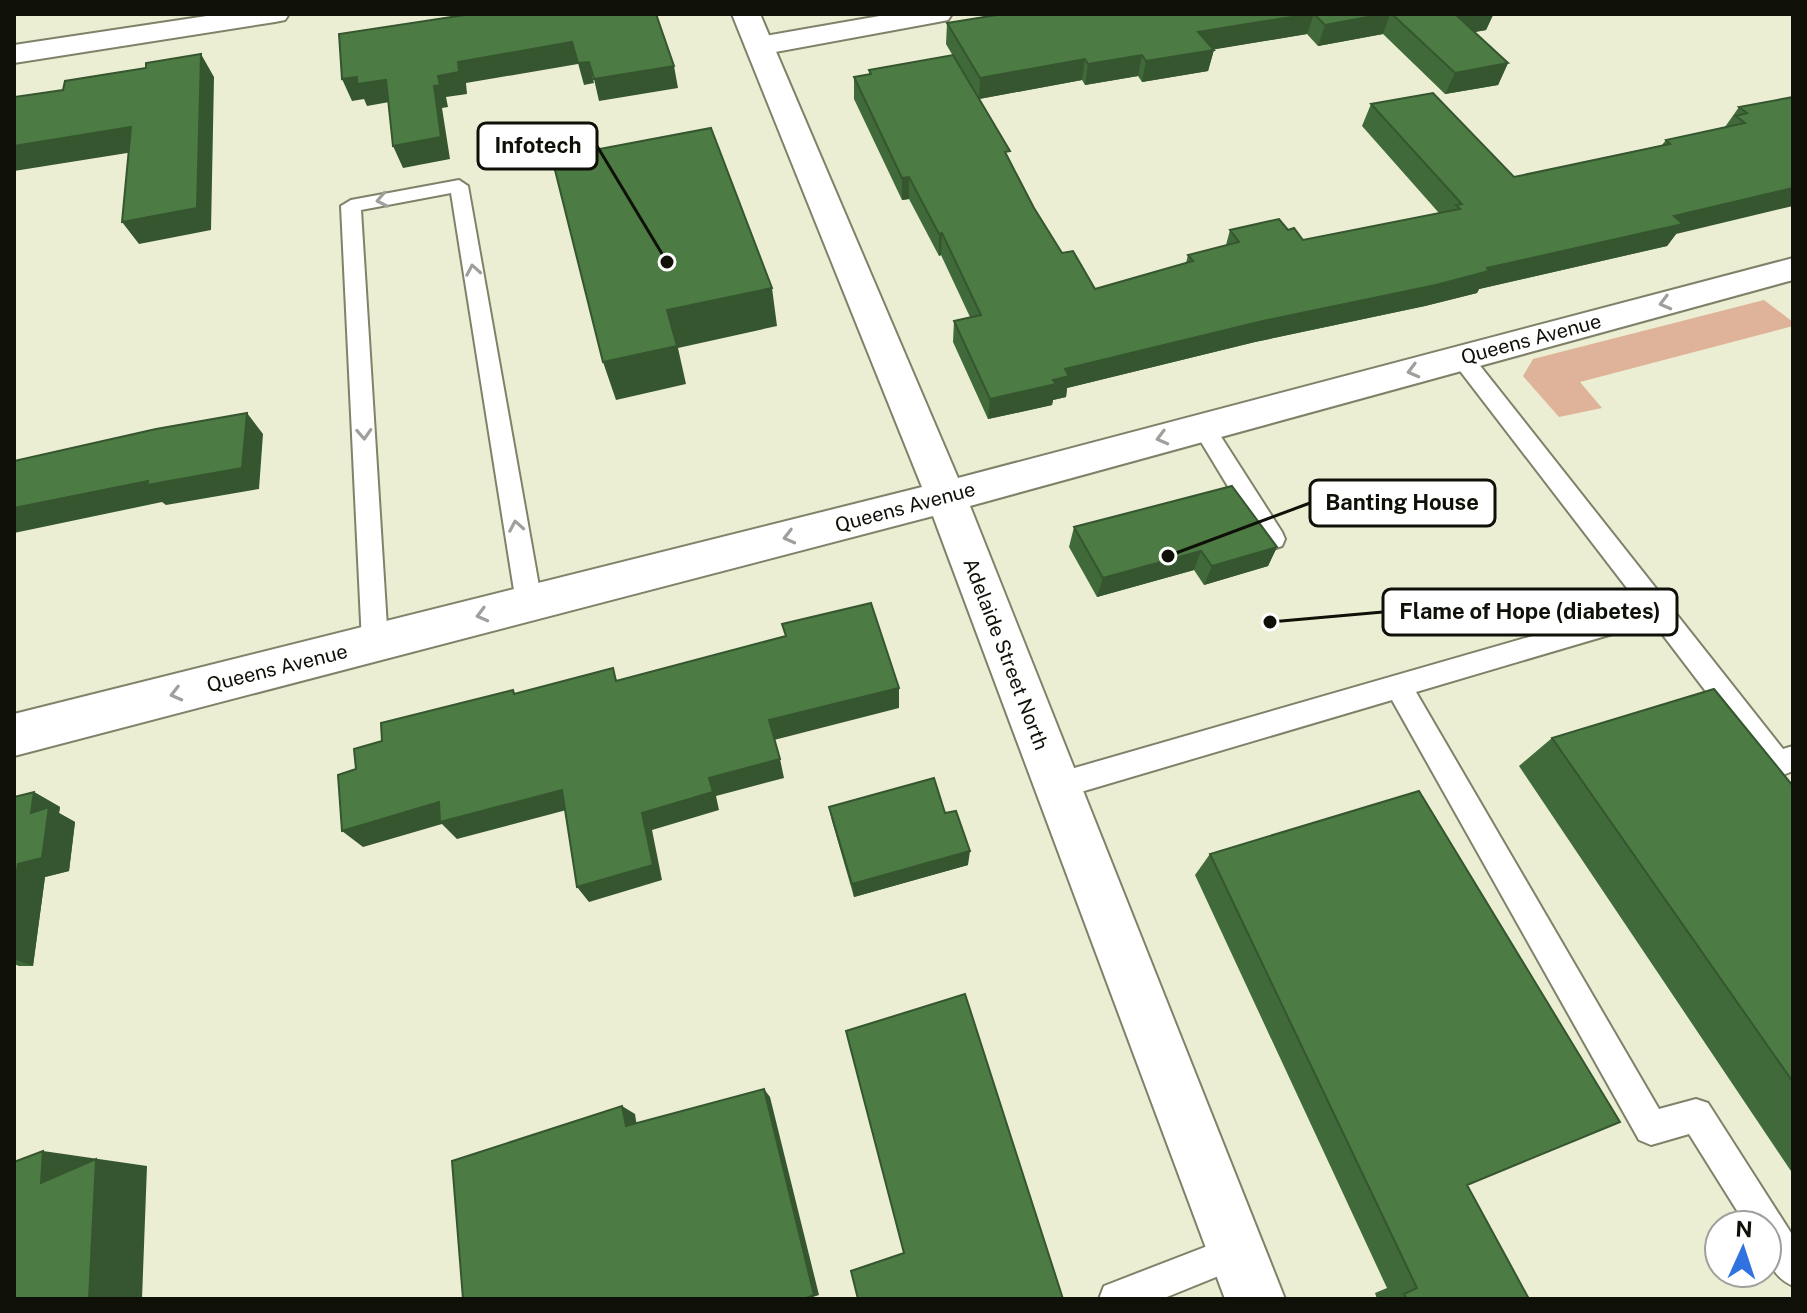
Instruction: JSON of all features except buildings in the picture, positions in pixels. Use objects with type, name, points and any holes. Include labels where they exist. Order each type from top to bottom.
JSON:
[{"type":"main road","points":[[14,54],[275,14]]},
{"type":"main road","name":"Adelaide Street North","points":[[746,14],[946,497],[1255,1299]]},
{"type":"main road","points":[[759,46],[938,14]]},
{"type":"main road","name":"Queens Avenue","points":[[14,735],[946,497],[1793,269]]},
{"type":"lane","points":[[375,643],[351,206],[459,186],[529,603]]},
{"type":"lane","points":[[1462,358],[1778,764],[1793,758]]},
{"type":"lane","points":[[1203,427],[1273,539]]},
{"type":"lane","points":[[1057,786],[1659,610]]},
{"type":"lane","points":[[1398,685],[1651,1128],[1696,1115],[1755,1209]]},
{"type":"lane","points":[[1117,1299],[1236,1252]]},
{"type":"shaded area","points":[[1764,300],[1793,322],[1793,326],[1580,382],[1602,408],[1559,417],[1523,376],[1533,359]]},
{"type":"place","name":"Infotech","points":[[667,262]]},
{"type":"place","name":"Banting House","points":[[1168,556]]},
{"type":"place","name":"Flame of Hope (diabetes)","points":[[1270,622]]}]
